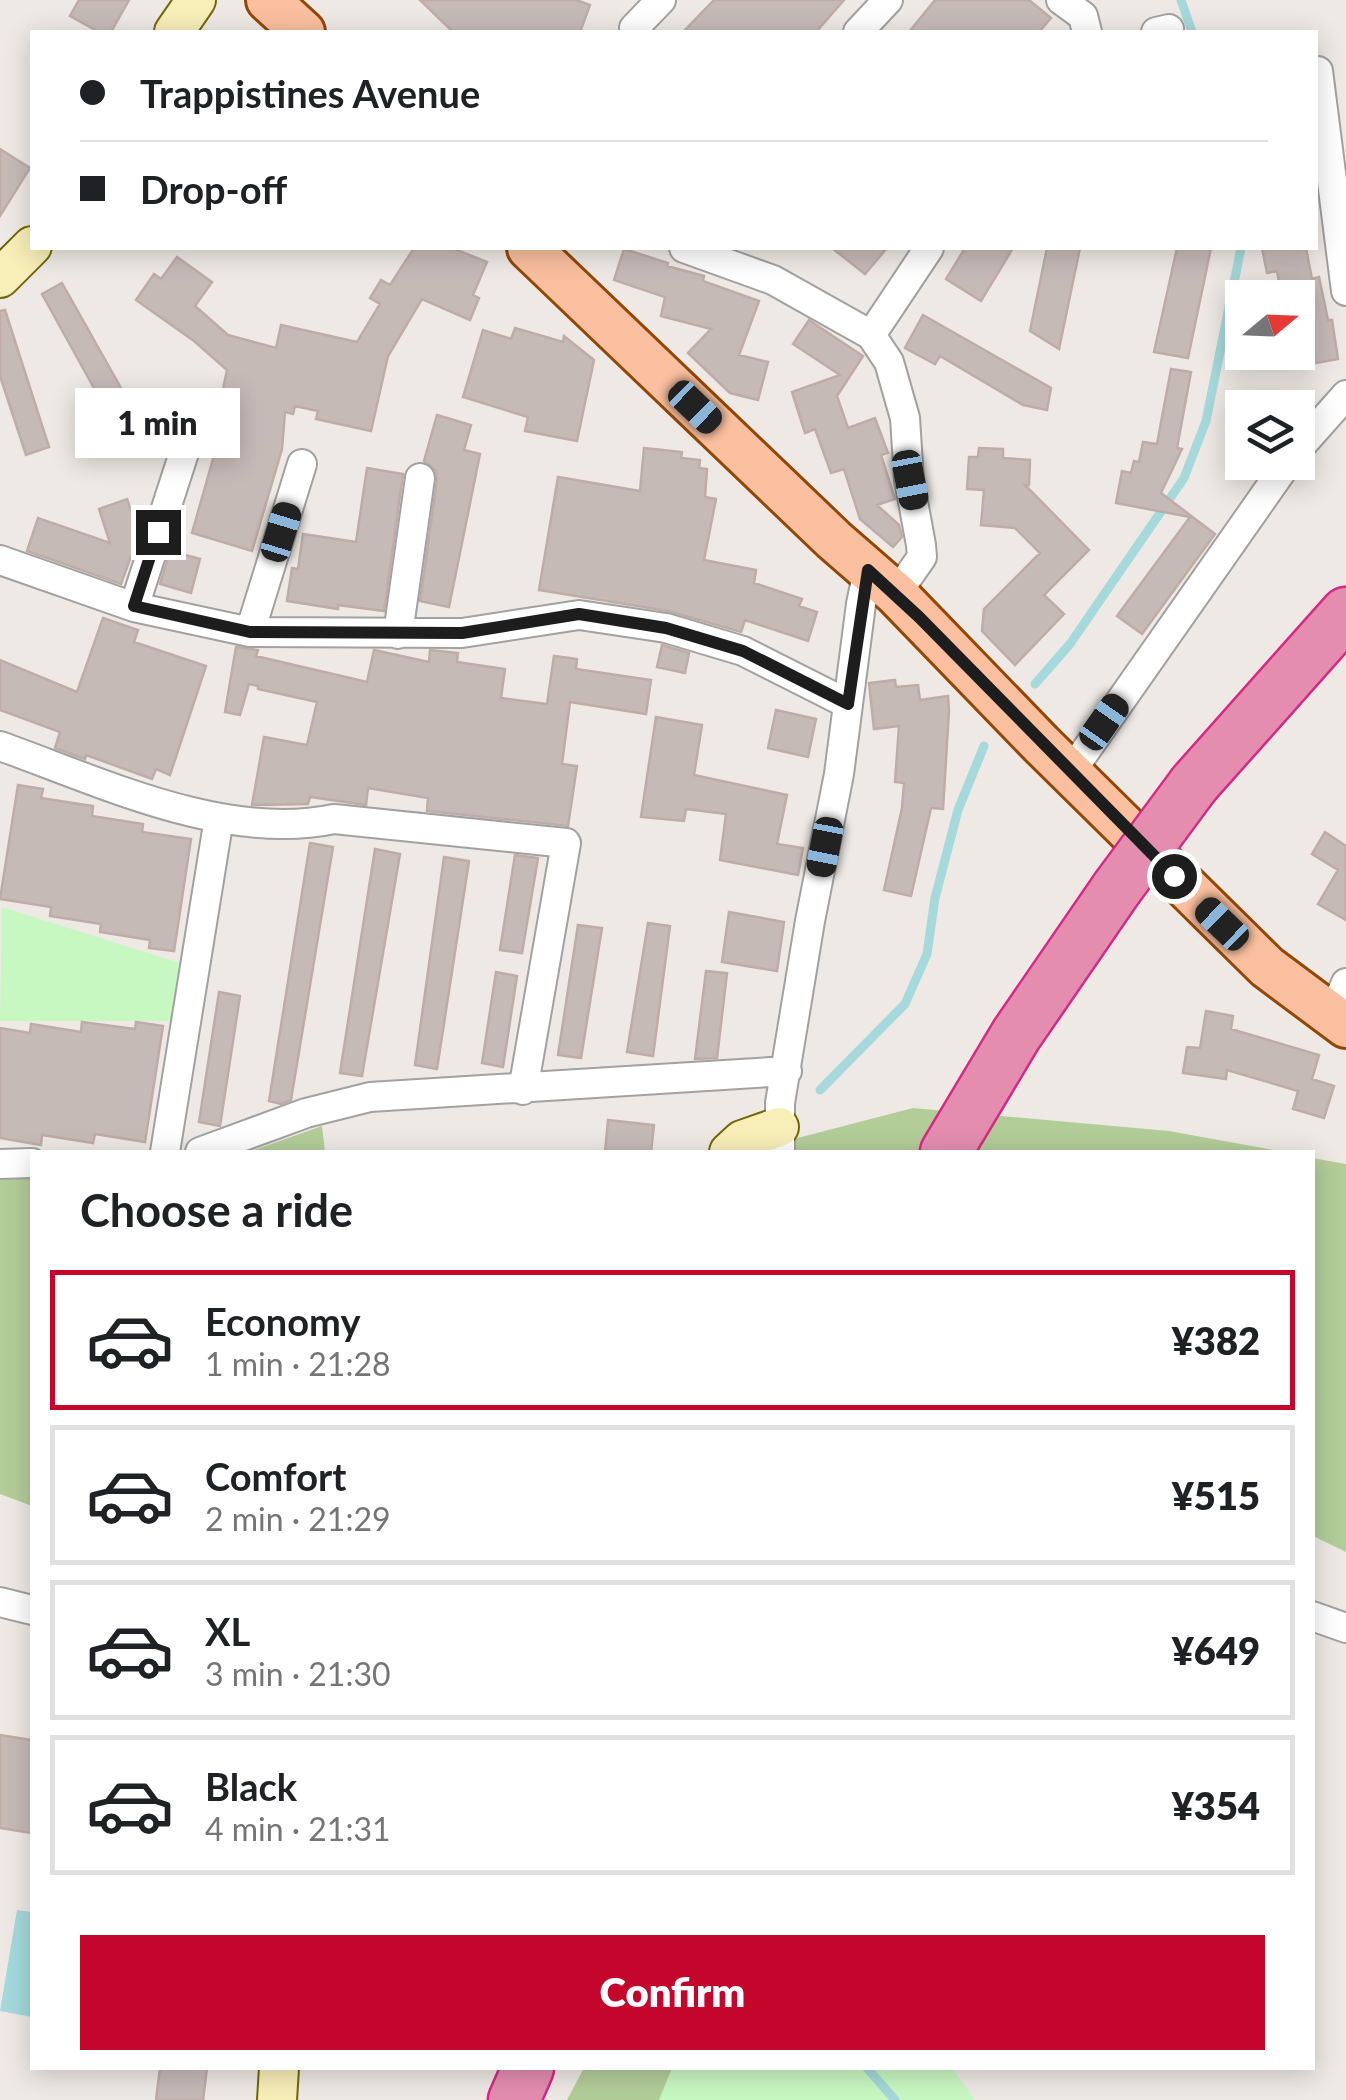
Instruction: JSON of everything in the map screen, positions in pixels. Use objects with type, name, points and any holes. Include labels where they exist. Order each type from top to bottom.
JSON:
[{"type":"highway","points":[[947,1150],[1016,1036],[1128,898],[1346,613]]},
{"type":"highway","points":[[1204,796],[1346,658]]},
{"type":"highway","points":[[980,1150],[1128,898]]},
{"type":"highway","points":[[514,2100],[527,2070]]},
{"type":"highway","points":[[547,2100],[560,2070]]},
{"type":"main road","points":[[268,0],[301,30]]},
{"type":"main road","points":[[531,250],[882,582],[1267,967],[1342,1003]]},
{"type":"street","points":[[175,30],[196,0]]},
{"type":"street","points":[[635,30],[661,0]]},
{"type":"street","points":[[860,30],[888,0]]},
{"type":"street","points":[[1061,0],[1083,16],[1086,30]]},
{"type":"street","points":[[1318,71],[1336,148],[1346,291]]},
{"type":"street","points":[[0,278],[30,248]]},
{"type":"street","points":[[690,250],[773,280],[871,335],[889,362],[902,407],[922,545],[922,557],[882,582],[848,704],[839,774],[810,921],[780,1140],[742,1140],[731,1150]]},
{"type":"street","points":[[871,335],[928,250]]},
{"type":"street","points":[[1315,430],[1346,394]]},
{"type":"street","points":[[134,606],[194,422]]},
{"type":"street","points":[[250,632],[302,464]]},
{"type":"street","points":[[398,634],[420,478]]},
{"type":"street","points":[[1070,773],[1275,480]]},
{"type":"street","points":[[0,560],[134,606],[250,632],[462,633],[579,614],[666,628],[781,668],[848,704]]},
{"type":"street","points":[[0,746],[173,808],[219,818],[309,824],[334,819],[566,843],[523,1090]]},
{"type":"street","points":[[165,1150],[219,818]]},
{"type":"street","points":[[206,1150],[346,1102],[787,1071]]},
{"type":"street","points":[[0,1164],[30,1164]]},
{"type":"street","points":[[0,1602],[30,1610]]},
{"type":"street","points":[[1315,1617],[1346,1628]]},
{"type":"street","points":[[276,2100],[279,2070]]},
{"type":"green space","points":[[2,907],[183,964],[175,1021],[0,1021]]},
{"type":"green space","points":[[913,1108],[1169,1131],[1273,1150],[752,1150]]},
{"type":"green space","points":[[322,1126],[325,1150],[254,1150]]},
{"type":"green space","points":[[1315,1159],[1346,1164],[1346,1552],[1315,1537]]},
{"type":"green space","points":[[0,1177],[30,1177],[30,1505],[0,1494]]},
{"type":"green space","points":[[583,2070],[764,2070],[795,2100],[567,2100]]},
{"type":"green space","points":[[671,2070],[953,2070],[975,2100],[659,2100]]},
{"type":"water","points":[[17,1910],[30,1912],[30,2017],[0,2011]]},
{"type":"building","points":[[79,0],[129,0],[112,30],[95,30],[70,16]]},
{"type":"building","points":[[420,0],[576,0],[590,5],[581,30],[451,30]]},
{"type":"building","points":[[714,0],[844,0],[818,30],[685,30]]},
{"type":"building","points":[[935,0],[1029,0],[1051,18],[1041,30],[911,30]]},
{"type":"building","points":[[0,149],[30,168],[0,216]]},
{"type":"building","points":[[413,250],[457,250],[487,262],[473,295],[479,298],[470,320],[422,299],[388,356],[371,431],[316,419],[318,411],[295,406],[293,414],[285,412],[282,449],[252,551],[192,533],[228,406],[220,403],[227,370],[136,300],[154,274],[161,279],[177,257],[212,282],[195,306],[228,335],[276,348],[281,325],[357,342],[380,304],[370,298],[381,280],[390,285]]},
{"type":"building","points":[[624,250],[627,250],[704,276],[703,281],[759,301],[739,355],[768,362],[758,400],[730,393],[688,353],[711,329],[661,316],[665,297],[614,280]]},
{"type":"building","points":[[835,250],[885,250],[865,274]]},
{"type":"building","points":[[964,250],[1012,250],[981,301],[946,279]]},
{"type":"building","points":[[1047,250],[1080,250],[1059,349],[1030,331]]},
{"type":"building","points":[[1177,250],[1211,250],[1188,358],[1154,352]]},
{"type":"building","points":[[1262,250],[1306,250],[1312,279],[1319,277],[1328,320],[1332,320],[1338,359],[1315,363],[1315,280],[1279,280],[1277,271],[1267,273]]},
{"type":"building","points":[[62,283],[126,397],[105,408],[42,294]]},
{"type":"building","points":[[5,310],[49,447],[26,455],[0,376],[0,311]]},
{"type":"building","points":[[923,315],[1051,388],[1047,410],[1023,405],[940,356],[935,364],[905,348]]},
{"type":"building","points":[[809,320],[863,356],[837,396],[848,428],[875,418],[888,453],[881,455],[895,499],[877,505],[899,525],[902,537],[893,547],[860,519],[844,469],[831,473],[815,429],[805,433],[792,392],[840,375],[793,344]]},
{"type":"building","points":[[515,328],[563,342],[564,336],[594,360],[577,441],[525,431],[528,417],[463,397],[483,330],[511,339]]},
{"type":"building","points":[[1171,369],[1191,372],[1177,448],[1182,449],[1161,493],[1215,534],[1142,634],[1117,616],[1190,517],[1116,503],[1122,471],[1131,473],[1134,461],[1139,462],[1143,442],[1157,444]]},
{"type":"building","points":[[437,415],[471,425],[464,450],[480,454],[449,607],[420,601],[437,480],[436,471],[424,461]]},
{"type":"building","points":[[644,448],[682,452],[681,458],[700,460],[699,468],[707,469],[705,497],[716,499],[704,560],[756,570],[754,583],[802,599],[799,606],[817,612],[808,641],[745,620],[741,632],[668,611],[539,590],[558,477],[640,491]]},
{"type":"building","points":[[979,448],[1003,449],[1003,458],[1030,460],[1029,485],[1025,485],[1089,550],[1044,595],[1064,614],[1015,665],[982,631],[984,609],[1040,553],[1015,528],[981,525],[984,490],[967,489],[969,457],[978,457]]},
{"type":"building","points":[[367,468],[403,474],[384,611],[287,601],[292,568],[298,569],[303,534],[356,542]]},
{"type":"building","points":[[127,499],[139,534],[121,584],[27,551],[38,518],[110,543],[99,509]]},
{"type":"building","points":[[170,551],[200,559],[191,593],[160,584]]},
{"type":"building","points":[[103,618],[138,630],[134,642],[206,666],[170,775],[156,769],[152,779],[55,748],[60,732],[0,710],[0,660],[77,692]]},
{"type":"building","points":[[662,645],[689,653],[685,673],[657,667]]},
{"type":"building","points":[[236,647],[258,650],[256,656],[367,682],[374,650],[429,662],[430,650],[458,653],[457,662],[505,669],[501,698],[547,704],[554,656],[577,659],[576,669],[651,680],[646,714],[570,702],[562,764],[577,766],[568,826],[427,811],[428,798],[368,788],[366,805],[310,797],[308,804],[252,805],[264,737],[307,745],[317,702],[249,684],[240,715],[225,712]]},
{"type":"building","points":[[895,680],[896,687],[918,685],[920,700],[948,696],[943,809],[931,808],[911,896],[884,890],[904,783],[895,782],[899,726],[874,729],[869,683]]},
{"type":"building","points":[[776,710],[816,719],[808,757],[768,748]]},
{"type":"building","points":[[656,717],[702,725],[694,775],[787,795],[777,844],[803,848],[798,875],[720,860],[726,814],[686,809],[684,821],[641,817]]},
{"type":"building","points":[[18,785],[43,789],[41,798],[93,806],[92,816],[143,824],[142,832],[191,839],[174,951],[149,948],[150,940],[100,932],[101,924],[50,916],[51,907],[0,899]]},
{"type":"building","points":[[1325,832],[1346,846],[1346,920],[1318,904],[1338,870],[1312,854]]},
{"type":"building","points":[[310,843],[333,847],[291,1100],[281,1104],[269,1101]]},
{"type":"building","points":[[375,849],[400,854],[362,1076],[340,1073]]},
{"type":"building","points":[[515,855],[538,858],[522,953],[500,950]]},
{"type":"building","points":[[444,857],[469,861],[437,1069],[415,1065]]},
{"type":"building","points":[[729,912],[784,922],[777,971],[722,962]]},
{"type":"building","points":[[648,923],[670,926],[653,1056],[627,1052]]},
{"type":"building","points":[[578,925],[602,928],[581,1058],[558,1055]]},
{"type":"building","points":[[706,971],[727,973],[717,1058],[695,1059]]},
{"type":"building","points":[[496,972],[517,976],[503,1067],[482,1063]]},
{"type":"building","points":[[219,992],[240,996],[220,1126],[199,1122]]},
{"type":"building","points":[[1206,1011],[1233,1016],[1231,1029],[1319,1055],[1312,1079],[1334,1086],[1324,1118],[1293,1109],[1298,1091],[1227,1070],[1226,1079],[1183,1073],[1187,1047],[1200,1048]]},
{"type":"building","points":[[82,1022],[135,1029],[136,1022],[163,1026],[145,1142],[95,1134],[93,1143],[42,1135],[41,1145],[0,1138],[0,1028],[30,1033],[31,1024],[81,1032]]},
{"type":"building","points":[[608,1120],[654,1125],[651,1150],[605,1150]]},
{"type":"building","points":[[0,1735],[30,1740],[30,1833],[0,1828]]},
{"type":"building","points":[[160,2070],[207,2070],[203,2100],[156,2100]]},
{"type":"waterway","points":[[1181,0],[1191,30]]},
{"type":"waterway","points":[[1035,684],[1070,644],[1184,478],[1206,421],[1241,250]]},
{"type":"waterway","points":[[820,1090],[905,1004],[927,954],[935,898],[958,810],[984,746]]},
{"type":"waterway","points":[[869,2070],[895,2100]]},
{"type":"route","points":[[158,532],[134,606],[194,622],[250,632],[462,633],[579,614],[666,628],[743,651],[848,704],[868,570],[1174,876]]}]
